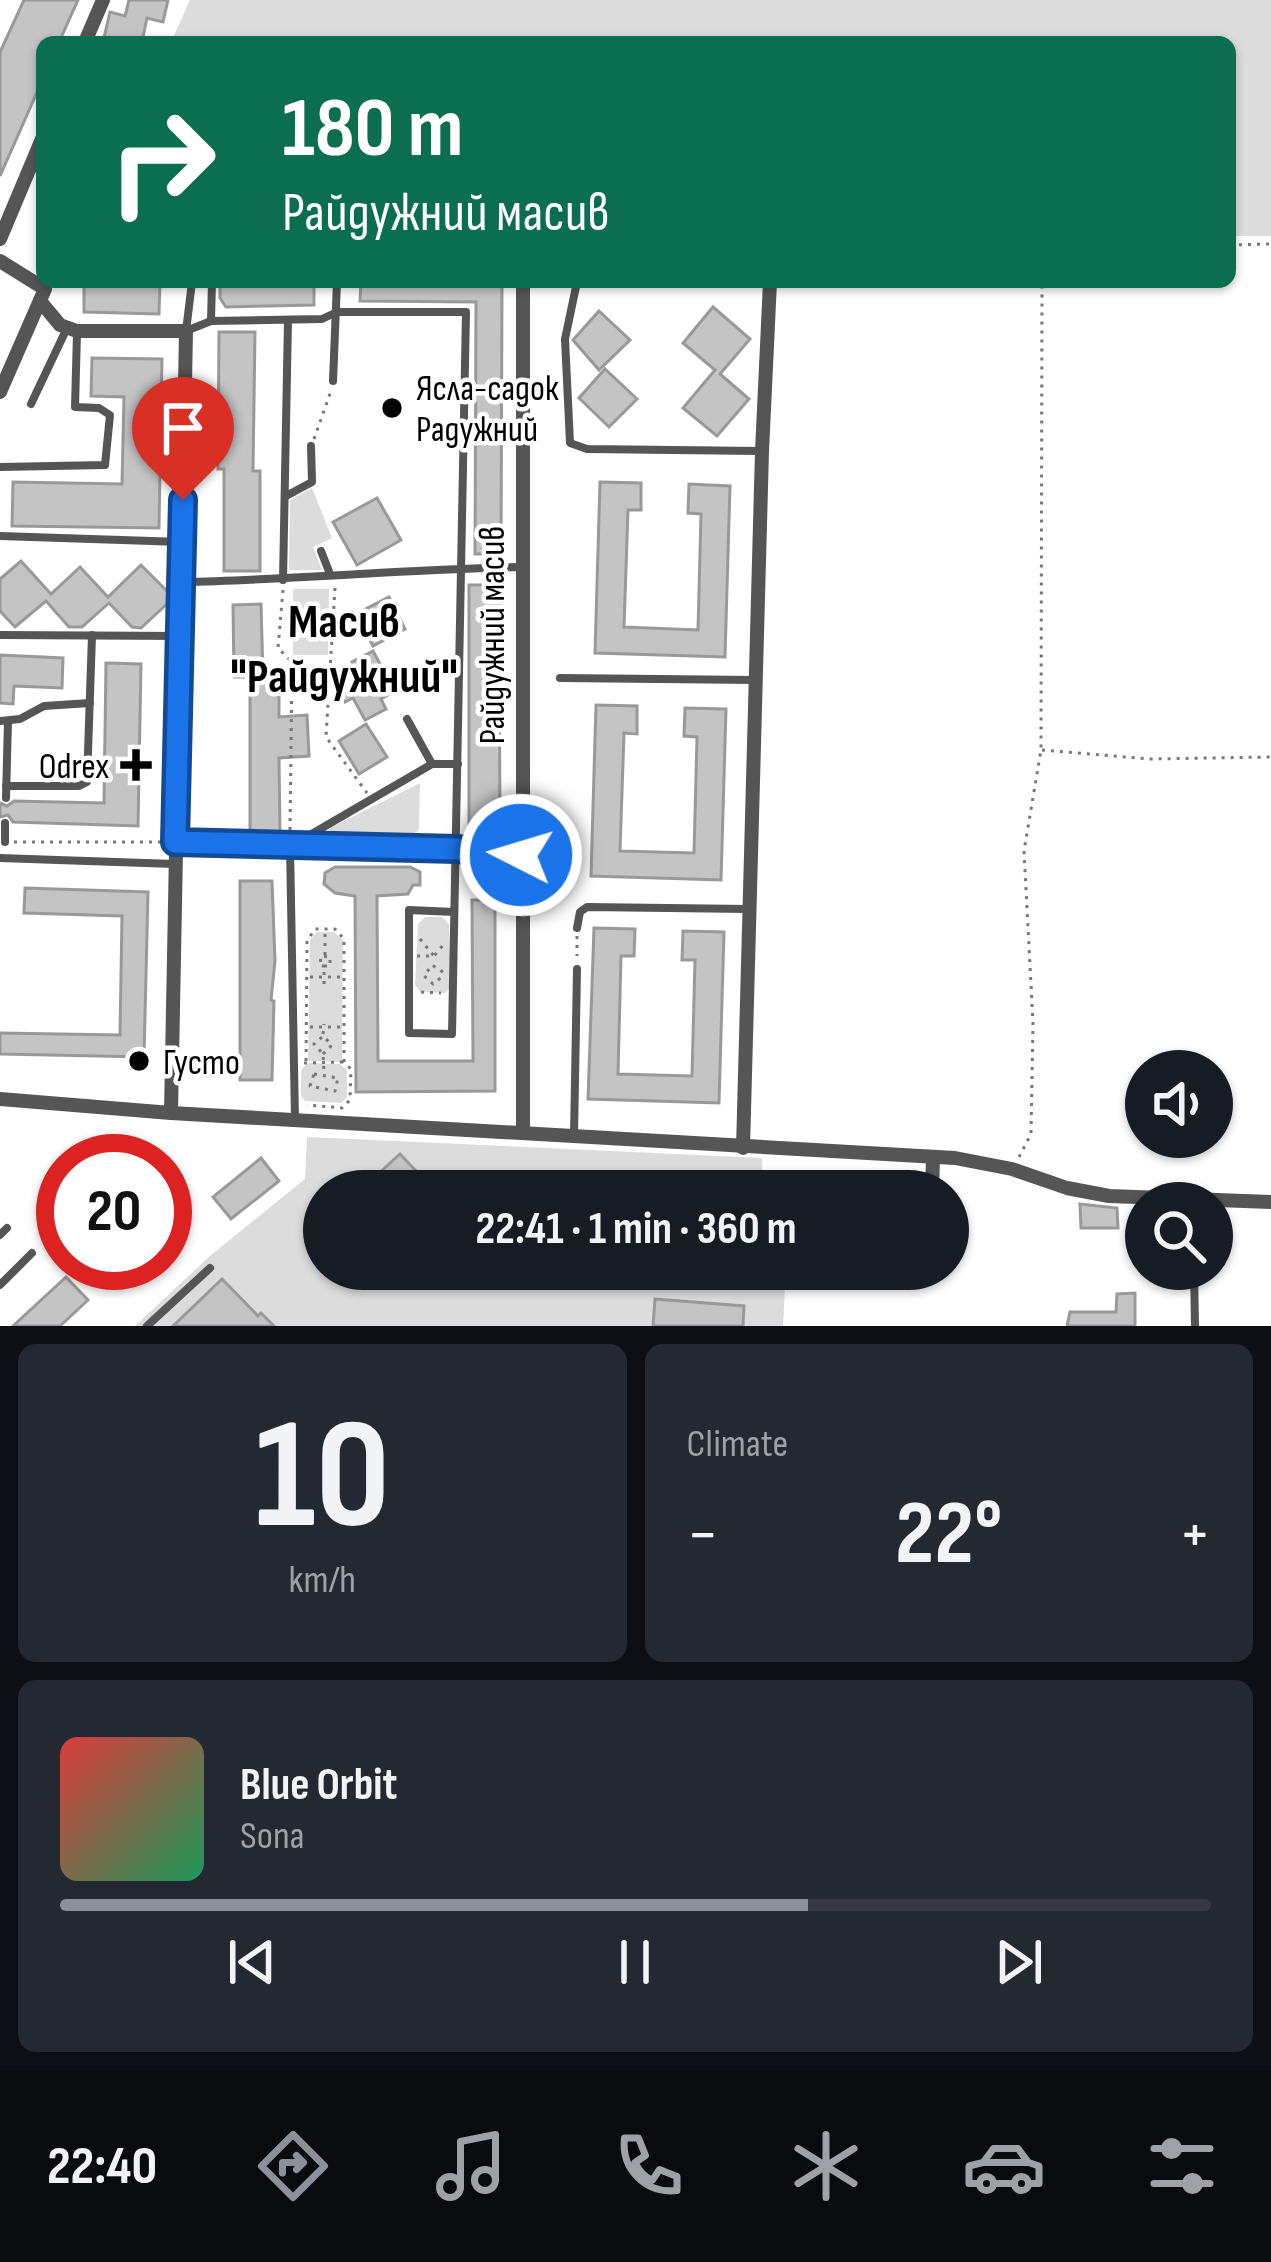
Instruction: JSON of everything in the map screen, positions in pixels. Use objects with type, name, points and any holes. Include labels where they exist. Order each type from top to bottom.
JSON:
[{"type":"street","points":[[88,36],[104,0]]},
{"type":"street","points":[[0,238],[36,153]]},
{"type":"street","points":[[0,261],[36,284]]},
{"type":"street","name":"Райдужний масив","points":[[523,288],[523,1133]]},
{"type":"street","points":[[743,1148],[770,288]]},
{"type":"street","points":[[46,291],[72,330],[187,331],[171,1113]]},
{"type":"street","points":[[0,392],[46,291]]},
{"type":"street","points":[[0,1099],[933,1157],[1012,1169],[1067,1188],[1125,1197]]},
{"type":"street","points":[[933,1157],[933,1170]]},
{"type":"street","points":[[1233,1202],[1271,1202]]},
{"type":"lane","points":[[191,288],[187,331],[211,321],[322,320],[337,312],[438,307],[466,312],[452,1034],[409,1034],[410,910],[454,912]]},
{"type":"lane","points":[[211,321],[212,288]]},
{"type":"lane","points":[[333,381],[337,288]]},
{"type":"lane","points":[[576,288],[565,339],[570,443],[584,449],[762,451]]},
{"type":"lane","points":[[284,580],[289,320]]},
{"type":"lane","points":[[31,404],[72,330]]},
{"type":"lane","points":[[0,466],[105,465],[110,416],[99,408],[75,407],[72,330]]},
{"type":"lane","points":[[285,497],[312,482],[311,446]]},
{"type":"lane","points":[[0,536],[182,542]]},
{"type":"lane","points":[[321,551],[333,574]]},
{"type":"lane","points":[[181,582],[522,567]]},
{"type":"lane","points":[[0,634],[180,636]]},
{"type":"lane","points":[[6,786],[79,786],[86,782],[92,635]]},
{"type":"lane","points":[[560,678],[756,680]]},
{"type":"lane","points":[[6,797],[4,721],[20,719],[44,706],[91,704]]},
{"type":"lane","points":[[407,719],[432,764]]},
{"type":"lane","points":[[290,846],[432,764],[458,764]]},
{"type":"lane","points":[[5,823],[5,842]]},
{"type":"lane","points":[[175,842],[521,855]]},
{"type":"lane","points":[[290,846],[295,1120]]},
{"type":"lane","points":[[0,858],[174,864]]},
{"type":"lane","points":[[578,928],[580,912],[587,907],[748,909]]},
{"type":"lane","points":[[574,1136],[578,969]]},
{"type":"lane","points":[[0,1285],[32,1253]]},
{"type":"lane","points":[[147,1326],[210,1268]]},
{"type":"lane","points":[[1194,1290],[1195,1326]]},
{"type":"path","points":[[1236,245],[1271,244]]},
{"type":"path","points":[[1012,1169],[1031,1134],[1033,1023],[1024,851],[1041,750],[1042,288]]},
{"type":"path","points":[[311,446],[326,413],[333,381]]},
{"type":"path","points":[[333,574],[326,737],[371,799]]},
{"type":"path","points":[[284,580],[278,648],[292,662],[290,846]]},
{"type":"path","points":[[1041,750],[1151,759],[1271,757]]},
{"type":"path","points":[[5,842],[175,842]]},
{"type":"path","points":[[416,972],[417,936],[425,926]]},
{"type":"path","points":[[578,928],[578,969]]},
{"type":"path","points":[[296,1098],[308,1106],[342,1108],[350,1100],[351,1069],[344,1062],[344,939],[334,929],[315,929],[307,941],[306,1061]]},
{"type":"path","points":[[324,981],[325,929]]},
{"type":"path","points":[[417,936],[434,956]]},
{"type":"path","points":[[433,984],[444,974],[434,964],[434,956],[449,938]]},
{"type":"path","points":[[416,956],[450,956]]},
{"type":"path","points":[[307,961],[344,960]]},
{"type":"path","points":[[433,984],[424,973],[434,964]]},
{"type":"path","points":[[307,977],[324,981],[344,977]]},
{"type":"path","points":[[433,984],[433,994]]},
{"type":"path","points":[[415,985],[420,992],[433,994],[445,993],[451,986]]},
{"type":"path","points":[[323,1025],[323,1036],[332,1045],[344,1046]]},
{"type":"path","points":[[306,1027],[344,1027]]},
{"type":"path","points":[[306,1044],[323,1036]]},
{"type":"path","points":[[314,1044],[323,1054],[324,1074]]},
{"type":"path","points":[[323,1054],[332,1045]]},
{"type":"path","points":[[296,1070],[306,1061],[344,1062]]},
{"type":"path","points":[[339,1083],[335,1090],[310,1086],[314,1074],[332,1074],[339,1083],[351,1084]]},
{"type":"path","points":[[324,1090],[324,1107]]},
{"type":"shaded area","points":[[190,0],[1271,0],[1271,236],[1236,236],[1236,36],[174,36]]},
{"type":"shaded area","points":[[312,488],[332,538],[313,547],[322,570],[289,570],[290,500]]},
{"type":"shaded area","points":[[293,589],[329,589],[328,655],[293,655]]},
{"type":"shaded area","points":[[420,783],[419,829],[412,836],[330,833],[330,828]]},
{"type":"shaded area","points":[[425,917],[442,917],[449,924],[451,986],[445,993],[420,992],[415,985],[418,924]]},
{"type":"shaded area","points":[[316,932],[334,932],[343,940],[342,1062],[308,1061],[310,940]]},
{"type":"shaded area","points":[[308,1063],[340,1064],[347,1070],[347,1097],[341,1103],[305,1101],[301,1070]]},
{"type":"shaded area","points":[[307,1137],[762,1158],[762,1170],[305,1170]]},
{"type":"shaded area","points":[[303,1181],[303,1290],[785,1290],[783,1326],[135,1326],[174,1290],[192,1290],[192,1273]]},
{"type":"building","points":[[24,0],[78,0],[62,36],[36,36],[36,95],[0,176],[0,52]]},
{"type":"building","points":[[129,0],[168,0],[163,22],[147,18],[143,36],[104,36],[110,12],[125,16]]},
{"type":"building","points":[[84,288],[160,288],[159,314],[84,312]]},
{"type":"building","points":[[220,288],[314,288],[314,305],[226,307]]},
{"type":"building","points":[[361,288],[502,288],[501,554],[475,554],[476,302],[360,301]]},
{"type":"building","points":[[713,307],[750,339],[720,374],[749,399],[717,436],[683,408],[715,370],[683,343]]},
{"type":"building","points":[[599,311],[630,340],[599,370],[573,340]]},
{"type":"building","points":[[219,332],[255,332],[253,471],[260,471],[260,571],[224,571],[224,469],[218,469]]},
{"type":"building","points":[[92,358],[162,359],[159,528],[12,526],[13,482],[122,484],[124,397],[91,396]]},
{"type":"building","points":[[605,369],[637,399],[609,427],[579,398]]},
{"type":"building","points":[[600,482],[641,483],[641,510],[628,510],[624,627],[698,630],[701,514],[688,513],[689,484],[730,486],[725,657],[595,653]]},
{"type":"building","points":[[377,498],[401,540],[357,565],[333,522]]},
{"type":"building","points":[[21,561],[51,594],[80,567],[108,597],[141,565],[170,594],[170,601],[141,628],[132,627],[109,603],[82,627],[69,627],[46,601],[15,627],[0,611],[0,579]]},
{"type":"building","points":[[469,585],[499,585],[500,834],[469,834]]},
{"type":"building","points":[[389,597],[405,629],[373,646],[356,614]]},
{"type":"building","points":[[261,604],[263,677],[279,677],[279,717],[307,715],[309,756],[279,758],[280,836],[250,836],[250,677],[234,677],[233,605]]},
{"type":"building","points":[[373,651],[385,673],[394,668],[404,686],[381,699],[386,709],[365,720],[353,698],[345,702],[335,684],[357,672],[352,662]]},
{"type":"building","points":[[0,655],[63,658],[62,688],[14,686],[13,704],[0,703]]},
{"type":"building","points":[[106,663],[141,664],[138,826],[13,822],[8,815],[0,817],[0,803],[7,806],[14,801],[104,803]]},
{"type":"building","points":[[596,705],[637,706],[637,734],[624,733],[620,851],[694,853],[697,737],[684,736],[685,708],[726,709],[721,880],[591,876]]},
{"type":"building","points":[[366,724],[387,757],[359,774],[339,741]]},
{"type":"building","points":[[335,867],[410,867],[420,872],[420,885],[413,885],[408,894],[377,896],[378,1061],[473,1061],[472,900],[495,900],[495,1091],[356,1092],[355,896],[335,893],[324,884],[325,873]]},
{"type":"building","points":[[240,881],[272,881],[272,1080],[240,1080]]},
{"type":"building","points":[[25,888],[148,892],[144,1057],[0,1054],[0,1033],[120,1035],[122,916],[24,913]]},
{"type":"building","points":[[594,928],[635,929],[634,956],[621,956],[618,1074],[692,1076],[695,960],[682,960],[683,931],[724,932],[719,1103],[588,1099]]},
{"type":"building","points":[[400,1154],[415,1170],[383,1170]]},
{"type":"building","points":[[261,1158],[279,1181],[231,1219],[213,1197]]},
{"type":"building","points":[[1080,1204],[1117,1208],[1118,1228],[1081,1228]]},
{"type":"building","points":[[222,1279],[258,1316],[261,1313],[274,1326],[173,1326]]},
{"type":"building","points":[[52,1290],[78,1290],[88,1300],[60,1326],[13,1326]]},
{"type":"building","points":[[1135,1293],[1135,1326],[1067,1326],[1070,1312],[1116,1312],[1117,1294]]},
{"type":"building","points":[[655,1299],[744,1306],[743,1326],[653,1326]]},
{"type":"place","name":"Ясла-садок Радужний","points":[[392,408]]},
{"type":"place","name":"Odrex","points":[[136,765]]},
{"type":"place","name":"Густо","points":[[139,1061]]},
{"type":"district","name":"Масив \"Райдужний\"","points":[[344,648]]},
{"type":"route","points":[[183,500],[175,842],[521,855]]}]
